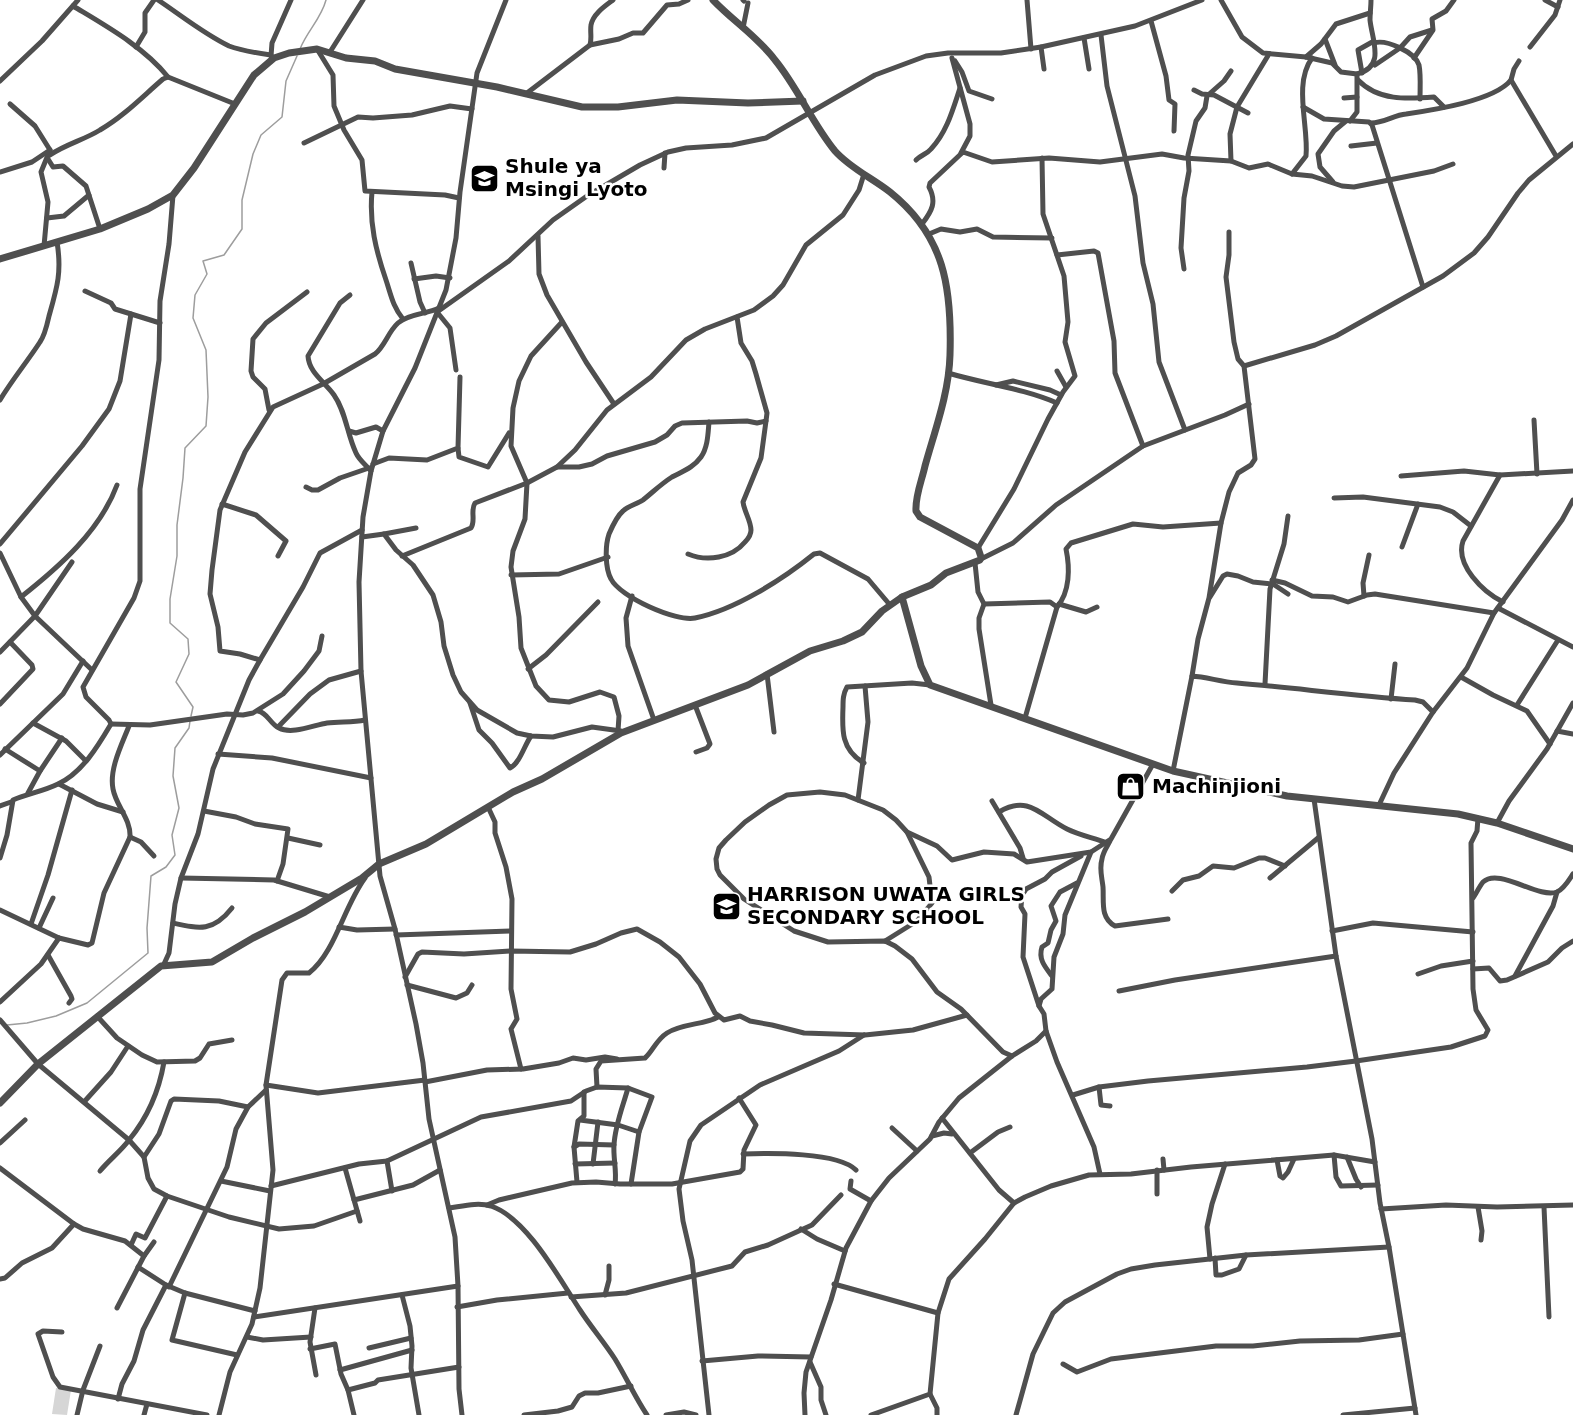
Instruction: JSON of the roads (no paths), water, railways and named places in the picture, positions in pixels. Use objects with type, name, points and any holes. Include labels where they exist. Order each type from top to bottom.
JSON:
[{"type":"street","points":[[0,81],[42,41],[78,0]]},
{"type":"street","points":[[136,47],[145,32],[145,13],[156,0],[229,46],[271,58]]},
{"type":"street","points":[[271,58],[274,37],[291,0]]},
{"type":"street","points":[[330,52],[363,0]]},
{"type":"street","points":[[462,1415],[455,1236],[433,1139],[407,985],[381,882],[361,671],[359,582],[362,533],[371,468],[383,431],[415,368],[450,278],[459,198],[480,63],[506,0]]},
{"type":"street","points":[[590,45],[591,24],[594,18],[613,0]]},
{"type":"street","points":[[526,93],[590,45],[633,33],[643,33],[667,5],[680,4],[688,0]]},
{"type":"street","points":[[713,0],[771,54],[836,151],[846,162],[902,202],[929,234],[940,259],[947,287],[950,343],[944,399],[922,478],[916,511],[926,520],[978,548],[981,559]]},
{"type":"street","points":[[1027,0],[1031,49]]},
{"type":"street","points":[[268,411],[323,384],[377,352],[394,327],[403,319],[438,310],[491,276],[538,236],[553,220],[586,196],[665,153],[686,148],[732,145],[766,138],[874,75],[915,60],[1001,54],[1101,35],[1151,21],[1202,0]]},
{"type":"street","points":[[1221,0],[1242,37],[1256,49],[1269,54],[1309,57],[1335,65]]},
{"type":"street","points":[[1371,0],[1370,13],[1376,57],[1373,66]]},
{"type":"street","points":[[1414,58],[1433,30],[1432,18],[1446,11],[1454,0]]},
{"type":"street","points":[[1545,0],[1558,7]]},
{"type":"street","points":[[1530,47],[1555,15],[1560,0]]},
{"type":"street","points":[[743,28],[745,1]]},
{"type":"street","points":[[73,6],[136,47],[158,65],[168,77],[235,104]]},
{"type":"street","points":[[1293,174],[1306,156],[1303,107],[1309,57],[1338,23],[1370,13]]},
{"type":"street","points":[[1151,21],[1166,73],[1169,100],[1175,104],[1174,131]]},
{"type":"street","points":[[1325,39],[1335,65],[1341,72],[1359,76],[1400,48],[1414,35],[1433,30]]},
{"type":"street","points":[[1101,35],[1108,92],[1135,196],[1143,263],[1153,304],[1159,362],[1185,430]]},
{"type":"street","points":[[1084,38],[1089,69]]},
{"type":"street","points":[[1334,183],[1323,171],[1318,158],[1321,149],[1331,136],[1356,114],[1359,49],[1374,42],[1384,42],[1400,48],[1414,58],[1419,66],[1420,99]]},
{"type":"street","points":[[1041,47],[1044,69]]},
{"type":"street","points":[[317,49],[333,75],[335,89],[333,102],[363,164],[365,191],[435,194],[459,198]]},
{"type":"street","points":[[0,259],[100,229],[148,209],[173,195],[194,168],[254,75],[271,58],[289,53],[317,49],[346,58],[375,61],[395,69],[476,83],[588,107],[628,106],[677,100],[748,103],[803,101]]},
{"type":"street","points":[[1231,161],[1230,134],[1237,107],[1269,54]]},
{"type":"street","points":[[922,224],[933,205],[934,197],[929,187],[930,183],[961,153],[970,131],[961,86],[950,56]]},
{"type":"street","points":[[950,56],[960,68],[969,91],[992,99]]},
{"type":"street","points":[[1303,107],[1321,118],[1371,123],[1384,122],[1404,114],[1430,111],[1491,94],[1511,80],[1519,61]]},
{"type":"street","points":[[1184,269],[1181,248],[1185,192],[1196,120],[1205,108],[1206,97],[1231,71]]},
{"type":"street","points":[[1359,76],[1365,88],[1380,94],[1397,99],[1435,98],[1444,107]]},
{"type":"street","points":[[0,172],[49,155],[106,127],[168,77]]},
{"type":"street","points":[[1511,80],[1556,156]]},
{"type":"street","points":[[916,160],[939,140],[961,86]]},
{"type":"street","points":[[1194,90],[1202,94],[1209,94],[1248,113]]},
{"type":"street","points":[[1344,98],[1357,97]]},
{"type":"street","points":[[10,104],[35,126],[53,167],[63,165],[83,182],[100,229]]},
{"type":"street","points":[[304,143],[358,117],[412,115],[442,106],[472,109]]},
{"type":"street","points":[[1371,123],[1423,287]]},
{"type":"street","points":[[1351,146],[1377,143]]},
{"type":"street","points":[[1244,366],[1315,345],[1336,336],[1443,276],[1474,253],[1495,228],[1518,193],[1556,156],[1573,144]]},
{"type":"street","points":[[664,168],[665,153]]},
{"type":"street","points":[[961,153],[992,162],[1042,158],[1100,162],[1162,154],[1189,159],[1231,161],[1249,168],[1268,164],[1293,174],[1312,176],[1354,188],[1434,171],[1453,164]]},
{"type":"street","points":[[44,246],[48,202],[41,172],[49,155]]},
{"type":"street","points":[[978,548],[1014,489],[1061,395],[1075,374],[1066,348],[1067,298],[1064,273],[1042,205],[1042,158]]},
{"type":"street","points":[[402,556],[471,528],[474,522],[472,509],[475,503],[526,483],[557,467],[575,450],[607,410],[647,381],[689,338],[760,306],[783,285],[806,245],[843,215],[854,200],[864,174]]},
{"type":"street","points":[[372,192],[371,221],[378,261],[393,304],[403,319]]},
{"type":"street","points":[[47,218],[64,216],[89,195]]},
{"type":"street","points":[[111,724],[86,697],[83,690],[92,670],[134,598],[140,581],[140,489],[159,360],[160,302],[169,244],[173,195]]},
{"type":"street","points":[[929,234],[941,229],[960,232],[977,229],[993,237],[1052,238]]},
{"type":"street","points":[[1173,771],[1198,639],[1209,598],[1221,523],[1234,477],[1251,465],[1255,459],[1244,366],[1238,359],[1234,342],[1226,277],[1229,232]]},
{"type":"street","points":[[538,236],[539,274],[547,295],[614,404]]},
{"type":"street","points":[[0,400],[45,332],[59,285],[60,264],[57,243]]},
{"type":"street","points":[[1057,255],[1098,252],[1114,341],[1115,373],[1143,447]]},
{"type":"street","points":[[411,263],[425,314]]},
{"type":"street","points":[[414,279],[436,276],[450,278]]},
{"type":"street","points":[[85,291],[111,303],[115,309],[160,323]]},
{"type":"street","points":[[260,660],[240,654],[221,652],[219,649],[218,627],[212,607],[210,585],[222,504],[237,467],[268,411],[269,402],[265,389],[253,377],[251,371],[253,339],[266,323],[307,292]]},
{"type":"street","points":[[350,295],[340,303],[308,356],[310,365],[323,384],[336,397],[355,452],[371,468]]},
{"type":"street","points":[[438,310],[450,328],[456,370]]},
{"type":"street","points":[[0,544],[82,446],[109,409],[120,381],[131,314]]},
{"type":"street","points":[[688,554],[702,558],[724,556],[737,550],[747,539],[751,528],[742,502],[761,458],[767,413],[752,361],[741,343],[737,317]]},
{"type":"street","points":[[562,322],[536,348],[521,375],[510,431],[513,452],[526,483],[525,519],[513,550],[511,575],[519,618],[521,648],[528,669],[540,691],[549,700],[556,702],[577,700],[596,693],[611,694],[614,697],[621,731]]},
{"type":"street","points":[[1057,371],[1066,387]]},
{"type":"street","points":[[948,373],[1034,394],[1057,403]]},
{"type":"street","points":[[460,377],[459,458],[488,467],[510,431]]},
{"type":"street","points":[[994,385],[1012,381],[1061,395]]},
{"type":"street","points":[[164,964],[212,962],[331,897],[379,864],[426,844],[513,792],[542,779],[621,731],[748,685],[810,651],[843,641],[862,632],[890,605],[902,597],[931,585],[946,573],[975,564],[1013,543],[1056,505],[1143,447],[1249,404]]},
{"type":"street","points":[[1534,420],[1537,474]]},
{"type":"street","points":[[557,467],[579,467],[592,464],[607,456],[656,441],[667,435],[678,424],[766,421]]},
{"type":"street","points":[[709,422],[705,449],[694,465],[664,482],[619,515],[608,537],[611,580],[618,588],[676,618],[695,618],[755,594],[817,553],[868,579],[890,605]]},
{"type":"street","points":[[349,431],[356,433],[376,427],[383,431]]},
{"type":"street","points":[[306,487],[318,490],[340,478],[371,468],[389,458],[427,460],[458,448]]},
{"type":"street","points":[[1401,476],[1464,471],[1500,475],[1573,471]]},
{"type":"street","points":[[1500,475],[1462,545],[1462,557],[1479,585],[1503,602]]},
{"type":"street","points":[[21,597],[84,538],[105,512],[117,484]]},
{"type":"street","points":[[1334,498],[1363,497],[1447,508],[1471,526]]},
{"type":"street","points":[[1379,805],[1394,773],[1433,712],[1461,677],[1496,611],[1573,500]]},
{"type":"street","points":[[222,504],[252,513],[267,523],[286,542],[278,556]]},
{"type":"street","points":[[1402,547],[1418,504]]},
{"type":"street","points":[[1265,684],[1271,582],[1284,544],[1288,516]]},
{"type":"street","points":[[1025,718],[1058,606],[1064,596],[1069,559],[1066,546],[1133,524],[1163,527],[1221,523]]},
{"type":"street","points":[[0,1103],[38,1064],[164,964],[169,952],[181,878],[204,811],[218,754],[260,660],[303,587],[320,553],[362,533],[384,534],[416,528]]},
{"type":"street","points":[[384,534],[402,556],[413,565],[433,596],[453,675],[458,687],[470,703],[491,719],[517,733],[531,736],[553,737],[592,728],[621,731]]},
{"type":"street","points":[[0,555],[21,597],[34,616],[92,670]]},
{"type":"street","points":[[1364,596],[1363,584],[1369,555]]},
{"type":"street","points":[[511,575],[559,574],[608,557]]},
{"type":"street","points":[[0,652],[34,616],[72,562]]},
{"type":"street","points":[[975,564],[978,592],[984,604],[979,618],[979,629],[991,705]]},
{"type":"street","points":[[1209,598],[1223,576],[1227,574],[1253,582],[1285,583],[1312,596],[1333,597],[1348,602],[1364,596],[1383,595],[1496,611],[1573,647]]},
{"type":"street","points":[[1271,582],[1288,594]]},
{"type":"street","points":[[632,596],[626,618],[628,646],[654,720]]},
{"type":"street","points":[[902,597],[921,666],[930,685]]},
{"type":"street","points":[[528,669],[546,655],[598,602]]},
{"type":"street","points":[[984,604],[1050,602],[1086,612],[1097,607]]},
{"type":"street","points":[[111,724],[150,725],[256,711],[283,694],[304,671],[319,651],[322,636]]},
{"type":"street","points":[[1517,705],[1558,640]]},
{"type":"street","points":[[0,704],[33,669],[32,665],[10,642]]},
{"type":"street","points":[[0,755],[63,694],[83,662]]},
{"type":"street","points":[[1391,699],[1395,664]]},
{"type":"street","points":[[278,727],[319,686],[332,678],[361,671]]},
{"type":"street","points":[[768,674],[774,732]]},
{"type":"street","points":[[1191,676],[1236,683],[1265,684],[1310,691],[1423,702],[1433,712]]},
{"type":"street","points":[[1461,677],[1527,711],[1550,744]]},
{"type":"street","points":[[864,763],[856,759],[846,746],[842,725],[845,689],[849,686],[912,683],[930,685],[1173,771],[1238,786],[1314,799],[1458,814],[1497,823],[1573,849]]},
{"type":"street","points":[[858,800],[868,722],[865,686]]},
{"type":"street","points":[[470,703],[479,730],[492,743],[510,768],[517,764],[531,736]]},
{"type":"street","points":[[1497,823],[1513,794],[1550,744],[1573,703]]},
{"type":"street","points":[[695,705],[710,744],[707,748],[696,752]]},
{"type":"street","points":[[256,711],[264,713],[278,727],[291,730],[330,722],[350,723],[365,720]]},
{"type":"street","points":[[33,723],[62,738],[86,761]]},
{"type":"street","points":[[0,806],[59,784],[86,761],[111,724]]},
{"type":"street","points":[[0,910],[59,938],[88,945],[92,943],[104,893],[130,837],[130,828],[114,793],[112,776],[129,726]]},
{"type":"street","points":[[1557,731],[1573,734]]},
{"type":"street","points":[[28,794],[62,738]]},
{"type":"street","points":[[5,749],[40,771]]},
{"type":"street","points":[[218,754],[265,757],[371,778]]},
{"type":"street","points":[[1153,764],[1102,857],[1100,869],[1102,901],[1107,919],[1115,926],[1168,919]]},
{"type":"street","points":[[59,784],[97,804],[123,812]]},
{"type":"street","points":[[31,924],[48,875],[72,790]]},
{"type":"street","points":[[907,832],[926,870],[932,903],[917,921],[885,941],[836,943],[794,931],[744,899],[724,880],[717,869],[716,856],[722,844],[745,822],[782,797],[820,792],[840,794],[888,814],[907,832],[937,846],[952,860],[984,852],[1014,854],[1030,862],[1088,853]]},
{"type":"street","points":[[1314,799],[1336,956],[1370,1130],[1416,1415]]},
{"type":"street","points":[[993,801],[1020,849],[1023,860]]},
{"type":"street","points":[[0,858],[8,829],[11,802]]},
{"type":"street","points":[[999,812],[1012,806],[1026,805],[1046,814],[1067,829],[1109,841]]},
{"type":"street","points":[[488,807],[495,822],[496,837],[511,891],[513,914],[510,951],[511,989],[517,1019],[511,1029],[521,1069]]},
{"type":"street","points":[[204,811],[236,817],[255,824],[286,828],[288,838],[277,881]]},
{"type":"street","points":[[1073,1095],[1100,1087],[1356,1061],[1451,1047],[1485,1036],[1488,1030],[1474,1004],[1471,843],[1477,831],[1478,818]]},
{"type":"street","points":[[130,837],[144,845],[154,856]]},
{"type":"street","points":[[288,838],[320,845]]},
{"type":"street","points":[[1270,878],[1318,838]]},
{"type":"street","points":[[1100,1174],[1096,1153],[1057,1062],[1046,1031],[1044,1014],[1031,987],[1023,957],[1025,914],[1022,909],[1022,895],[1026,889],[1045,879],[1052,872],[1109,841]]},
{"type":"street","points":[[1039,1006],[1041,999],[1052,989],[1054,957],[1063,934],[1064,920],[1088,853]]},
{"type":"street","points":[[1172,891],[1183,880],[1199,876],[1213,866],[1234,868],[1261,858],[1285,866]]},
{"type":"street","points":[[219,1415],[226,1383],[255,1314],[268,1228],[273,1156],[266,1087],[283,978],[287,973],[305,974],[312,971],[323,958],[355,893],[369,872]]},
{"type":"street","points":[[1514,978],[1553,906],[1557,892],[1573,874]]},
{"type":"street","points":[[181,878],[277,881],[331,897]]},
{"type":"street","points":[[1472,900],[1484,882],[1493,879],[1557,892]]},
{"type":"street","points":[[1052,976],[1043,964],[1040,954],[1042,947],[1048,943],[1056,921],[1051,906],[1060,892],[1078,882]]},
{"type":"street","points":[[39,928],[53,898]]},
{"type":"street","points":[[172,923],[206,928],[218,923],[232,908]]},
{"type":"street","points":[[1332,931],[1373,923],[1473,932]]},
{"type":"street","points":[[339,927],[395,932],[511,930]]},
{"type":"street","points":[[405,977],[418,954],[422,952],[464,954],[575,951],[637,929],[660,942],[684,962],[700,984],[718,1017],[726,1020],[740,1016],[750,1021],[772,1024],[804,1033],[865,1035],[913,1030],[968,1015]]},
{"type":"street","points":[[0,1002],[32,973],[59,938]]},
{"type":"street","points":[[885,941],[908,955],[937,992],[968,1015],[1003,1052],[1012,1056]]},
{"type":"street","points":[[1473,969],[1489,968],[1500,981],[1514,978],[1552,960],[1562,948],[1573,941]]},
{"type":"street","points":[[48,955],[71,996],[69,1003]]},
{"type":"street","points":[[1119,991],[1175,980],[1336,956]]},
{"type":"street","points":[[1418,974],[1441,966],[1473,961]]},
{"type":"street","points":[[407,985],[456,998],[467,993],[472,985]]},
{"type":"street","points":[[97,1016],[115,1036],[128,1046],[146,1057],[164,1062],[195,1061],[200,1058],[209,1044],[232,1040]]},
{"type":"street","points":[[597,1087],[598,1063],[617,1059],[645,1058],[654,1044],[667,1033],[682,1026],[710,1021],[718,1017]]},
{"type":"street","points":[[1,1021],[38,1064],[129,1140],[144,1157],[152,1186],[167,1196],[268,1228],[309,1227],[357,1211]]},
{"type":"street","points":[[805,1415],[804,1383],[834,1284],[857,1224],[871,1201],[889,1178],[932,1136],[959,1098],[1012,1056],[1036,1041],[1046,1031]]},
{"type":"street","points":[[709,1415],[692,1260],[683,1221],[680,1184],[693,1135],[701,1125],[767,1081],[839,1051],[865,1035]]},
{"type":"street","points":[[84,1102],[111,1072],[128,1046]]},
{"type":"street","points":[[266,1087],[318,1093],[425,1081],[487,1070],[521,1069],[559,1063],[573,1058],[617,1059]]},
{"type":"street","points":[[100,1171],[129,1140],[154,1098],[164,1062]]},
{"type":"street","points":[[118,1399],[122,1384],[134,1361],[143,1330],[221,1181],[227,1167],[236,1129],[248,1107],[266,1087]]},
{"type":"street","points":[[221,1181],[271,1189],[345,1168],[387,1161],[488,1115],[561,1103],[575,1099],[584,1092],[597,1087],[628,1088],[652,1096],[639,1132],[632,1184]]},
{"type":"street","points":[[1100,1087],[1101,1104],[1110,1106]]},
{"type":"street","points":[[615,1184],[614,1145],[628,1088]]},
{"type":"street","points":[[577,1182],[574,1147],[576,1127],[584,1116],[584,1092]]},
{"type":"street","points":[[144,1157],[153,1145],[174,1098],[219,1101],[248,1107]]},
{"type":"street","points":[[449,1208],[487,1205],[499,1200],[577,1182],[680,1184],[740,1172],[743,1169],[743,1154],[756,1125],[739,1098]]},
{"type":"street","points":[[942,1119],[1005,1196],[1014,1203]]},
{"type":"street","points":[[0,1143],[25,1120]]},
{"type":"street","points":[[580,1120],[618,1125],[639,1132]]},
{"type":"street","points":[[593,1164],[598,1122]]},
{"type":"street","points":[[970,1153],[998,1132],[1010,1127]]},
{"type":"street","points":[[892,1128],[917,1151]]},
{"type":"street","points":[[932,1136],[947,1132],[954,1134]]},
{"type":"street","points":[[574,1147],[579,1144],[614,1145]]},
{"type":"street","points":[[743,1154],[805,1155],[844,1162],[856,1170]]},
{"type":"street","points":[[937,1415],[937,1408],[930,1394],[938,1313],[944,1289],[952,1274],[985,1239],[1014,1203],[1066,1181],[1100,1174],[1131,1174],[1334,1155],[1375,1162]]},
{"type":"street","points":[[1334,1155],[1336,1177],[1343,1187],[1378,1185]]},
{"type":"street","points":[[1347,1156],[1361,1186]]},
{"type":"street","points":[[1163,1159],[1164,1170]]},
{"type":"street","points":[[1277,1160],[1280,1176],[1283,1178],[1288,1173],[1294,1159]]},
{"type":"street","points":[[387,1161],[392,1191]]},
{"type":"street","points":[[575,1164],[615,1163]]},
{"type":"street","points":[[1225,1164],[1207,1227],[1215,1273],[1219,1276],[1239,1269],[1246,1256]]},
{"type":"street","points":[[0,1168],[74,1224],[83,1229],[118,1238],[144,1256]]},
{"type":"street","points":[[345,1168],[360,1221]]},
{"type":"street","points":[[354,1200],[413,1185],[440,1170]]},
{"type":"street","points":[[1157,1170],[1157,1194]]},
{"type":"street","points":[[851,1181],[850,1189],[871,1201]]},
{"type":"street","points":[[457,1307],[496,1300],[626,1293],[732,1266],[745,1252],[768,1245],[817,1222],[841,1195]]},
{"type":"street","points":[[130,1245],[136,1234],[145,1238],[167,1196]]},
{"type":"street","points":[[487,1205],[506,1215],[546,1256],[613,1356],[647,1415]]},
{"type":"street","points":[[1382,1209],[1446,1205],[1478,1207],[1573,1205]]},
{"type":"street","points":[[1478,1207],[1482,1231],[1481,1240]]},
{"type":"street","points":[[1544,1207],[1549,1317]]},
{"type":"street","points":[[0,1279],[5,1278],[22,1263],[52,1248],[74,1224]]},
{"type":"street","points":[[801,1229],[845,1251]]},
{"type":"street","points":[[117,1308],[144,1256],[154,1242]]},
{"type":"street","points":[[1016,1415],[1033,1354],[1051,1317],[1060,1306],[1102,1281],[1126,1270],[1155,1264],[1246,1256],[1389,1247]]},
{"type":"street","points":[[605,1295],[609,1280],[609,1266]]},
{"type":"street","points":[[138,1267],[168,1286],[185,1293],[255,1314],[315,1308],[458,1286]]},
{"type":"street","points":[[834,1284],[938,1313]]},
{"type":"street","points":[[185,1293],[172,1340],[237,1355]]},
{"type":"street","points":[[402,1295],[411,1338],[411,1374],[419,1415]]},
{"type":"street","points":[[315,1308],[310,1349],[316,1375]]},
{"type":"street","points":[[62,1332],[43,1331],[38,1334],[60,1387],[207,1415]]},
{"type":"street","points":[[1063,1364],[1077,1372],[1111,1359],[1208,1347],[1359,1340],[1403,1334]]},
{"type":"street","points":[[247,1337],[263,1340],[311,1337]]},
{"type":"street","points":[[369,1348],[411,1338]]},
{"type":"street","points":[[310,1349],[335,1344],[340,1370],[354,1415]]},
{"type":"street","points":[[77,1415],[83,1390],[100,1346]]},
{"type":"street","points":[[340,1370],[412,1350]]},
{"type":"street","points":[[702,1361],[758,1356],[811,1360]]},
{"type":"street","points":[[811,1360],[821,1387],[821,1400],[826,1415]]},
{"type":"street","points":[[348,1390],[375,1383],[378,1380],[459,1366]]},
{"type":"street","points":[[524,1415],[572,1407],[579,1396],[585,1393],[598,1393],[631,1386]]},
{"type":"street","points":[[871,1415],[930,1394]]},
{"type":"street","points":[[144,1415],[147,1404]]},
{"type":"street","points":[[1343,1415],[1415,1408]]},
{"type":"street","points":[[666,1415],[684,1412],[696,1415]]},
{"type":"waterway","points":[[300,49],[326,0]]},
{"type":"waterway","points":[[191,716],[193,707],[176,682],[189,654],[188,639],[170,623],[170,599],[177,556],[177,525],[185,448],[206,426],[208,397],[206,350],[193,318],[195,295],[207,274],[203,261],[224,255],[242,229],[242,200],[253,154],[261,135],[282,117],[286,81],[297,56]]},
{"type":"waterway","points":[[7,1025],[56,1016],[87,1003],[148,953],[147,928],[151,876],[166,867],[175,855],[172,835],[179,808],[173,776],[175,748],[189,728],[190,721]]},
{"type":"place","name":"Shule ya Msingi Lyoto","points":[[484,178]]},
{"type":"place","name":"Machinjioni","points":[[1131,786]]},
{"type":"place","name":"HARRISON UWATA GIRLS SECONDARY SCHOOL","points":[[726,906]]}]
